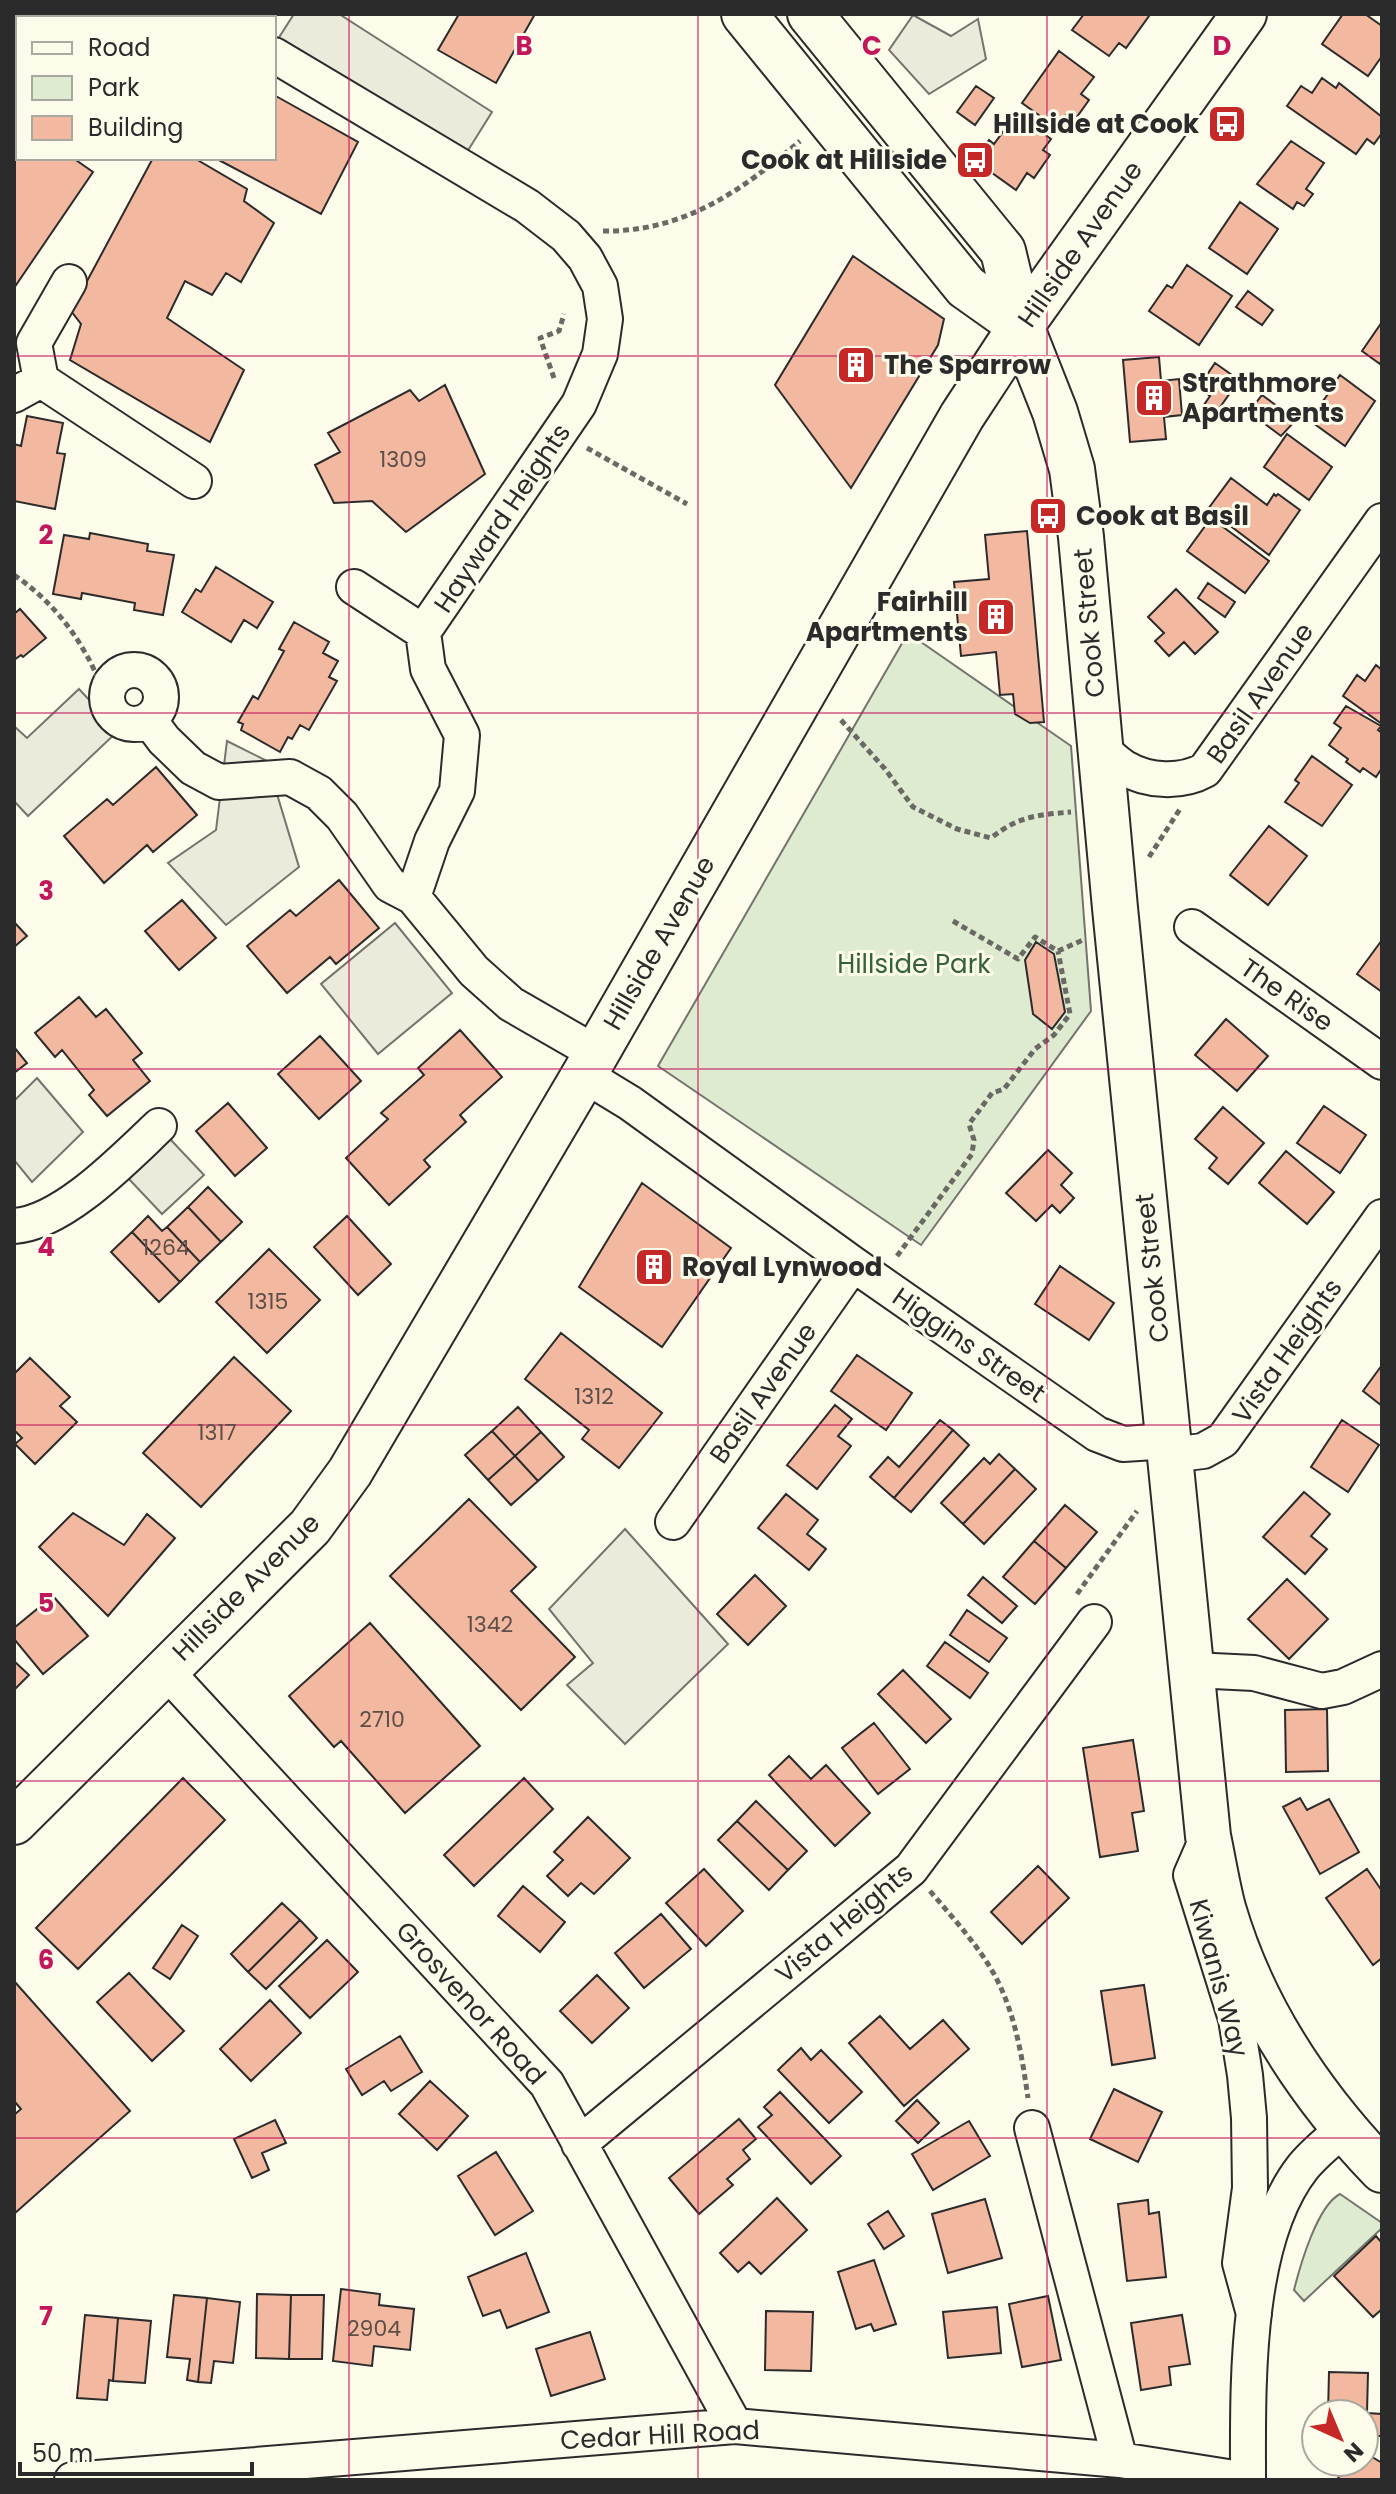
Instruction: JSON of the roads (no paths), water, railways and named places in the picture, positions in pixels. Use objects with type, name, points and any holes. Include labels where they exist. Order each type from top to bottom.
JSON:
[{"type":"main road","points":[[744,14],[966,287],[1021,326]]},
{"type":"main road","name":"Cook Street","points":[[810,14],[1003,251],[1021,326],[1055,412],[1072,469],[1208,1836],[1223,1909],[1251,1982],[1285,2049],[1343,2129],[1382,2170]]},
{"type":"main road","name":"Hillside Avenue","points":[[14,1822],[310,1527],[350,1472],[590,1064],[962,416],[1021,326],[1244,14]]},
{"type":"street","name":"Hayward Heights","points":[[276,56],[527,206],[566,236],[585,258],[600,286],[605,319],[600,354],[579,404],[423,632],[428,669],[462,735],[457,791],[432,841],[413,897]]},
{"type":"street","points":[[69,282],[34,343],[27,387],[194,481]]},
{"type":"street","name":"Basil Avenue","points":[[1100,748],[1125,769],[1146,777],[1190,779],[1205,770],[1382,521]]},
{"type":"street","points":[[354,587],[423,632]]},
{"type":"street","points":[[133,669],[147,672],[157,681],[162,695],[159,709],[149,720],[136,724],[122,721],[111,712],[107,696],[110,684],[119,674],[133,669]]},
{"type":"street","points":[[149,720],[164,740],[193,768],[219,782],[290,777],[319,793],[342,816],[390,885],[413,897],[474,971],[511,1004],[590,1064]]},
{"type":"street","name":"The Rise","points":[[1192,927],[1382,1062]]},
{"type":"street","name":"Higgins Street","points":[[590,1064],[630,1103],[1097,1434],[1123,1444],[1170,1448]]},
{"type":"street","points":[[14,1226],[26,1226],[44,1219],[88,1189],[159,1126]]},
{"type":"street","name":"Vista Heights","points":[[1170,1448],[1203,1451],[1223,1440],[1382,1217]]},
{"type":"street","name":"Basil Avenue","points":[[673,1522],[866,1273]]},
{"type":"street","name":"Vista Heights","points":[[579,2144],[911,1869],[1085,1609]]},
{"type":"street","points":[[1193,1670],[1254,1673],[1322,1691],[1343,1687],[1382,1669]]},
{"type":"street","name":"Grosvenor Road","points":[[165,1670],[547,2084],[735,2426]]},
{"type":"street","name":"Kiwanis Way","points":[[1208,1836],[1191,1875],[1236,2019],[1245,2075],[1250,2188],[1240,2263],[1254,2314]]},
{"type":"street","points":[[1032,2128],[1120,2460]]},
{"type":"street","name":"Kiwanis Way","points":[[1247,2480],[1248,2393],[1254,2314],[1268,2242],[1281,2202],[1304,2165],[1343,2129]]},
{"type":"street","name":"Cedar Hill Road","points":[[72,2480],[415,2466],[735,2426],[1120,2460],[1247,2480]]},
{"type":"place","name":"Hillside at Cook","points":[[1227,124]]},
{"type":"place","name":"Cook at Hillside","points":[[975,160]]},
{"type":"place","name":"The Sparrow","points":[[856,365]]},
{"type":"place","name":"Strathmore Apartments","points":[[1154,398]]},
{"type":"place","name":"Cook at Basil","points":[[1048,516]]},
{"type":"place","name":"Fairhill Apartments","points":[[996,617]]},
{"type":"place","name":"Royal Lynwood","points":[[654,1267]]},
{"type":"park label","name":"Hillside Park","points":[[914,964]]}]
